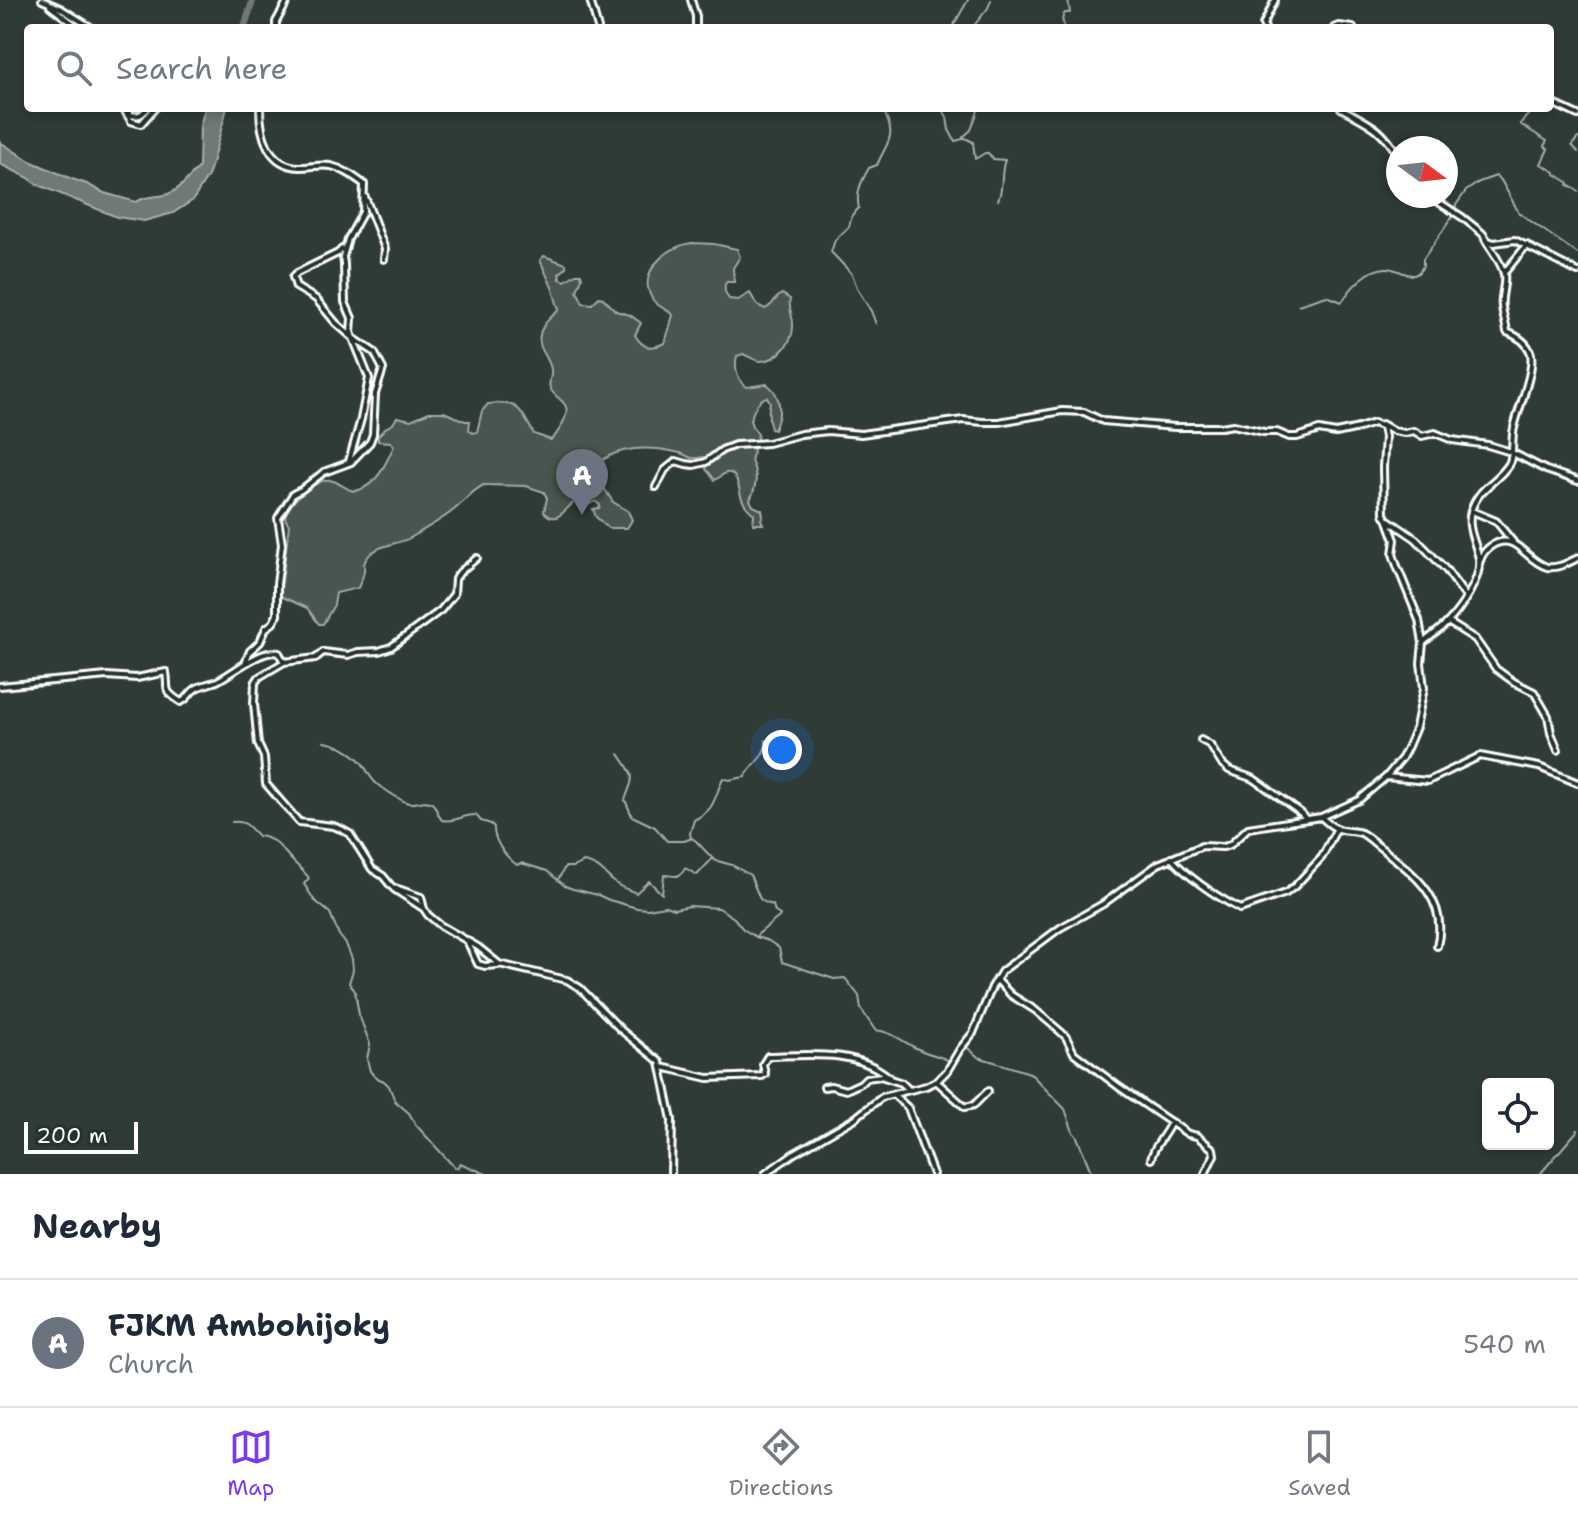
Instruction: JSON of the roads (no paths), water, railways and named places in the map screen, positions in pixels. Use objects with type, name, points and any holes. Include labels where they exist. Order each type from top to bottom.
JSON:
[{"type":"street","points":[[42,0],[85,24]]},
{"type":"street","points":[[42,0],[76,24]]},
{"type":"street","points":[[276,24],[288,0]]},
{"type":"street","points":[[590,0],[597,24]]},
{"type":"street","points":[[691,0],[696,24]]},
{"type":"street","points":[[1263,24],[1275,0]]},
{"type":"street","points":[[77,19],[80,24]]},
{"type":"street","points":[[1554,104],[1578,115]]},
{"type":"street","points":[[127,112],[131,121],[141,124],[152,112]]},
{"type":"street","points":[[245,663],[250,651],[260,642],[277,615],[282,544],[278,518],[293,494],[364,450],[373,434],[375,394],[383,369],[374,352],[336,323],[316,299],[296,287],[293,277],[344,247],[363,212],[364,184],[339,168],[327,165],[297,167],[279,161],[266,147],[260,112]]},
{"type":"street","points":[[1349,112],[1368,121],[1386,137]]},
{"type":"street","points":[[364,195],[385,249],[384,259]]},
{"type":"street","points":[[1448,208],[1477,228],[1497,257],[1504,273],[1501,305],[1507,332],[1522,339],[1530,351],[1531,360],[1513,429],[1511,460],[1483,489],[1470,518],[1480,562]]},
{"type":"street","points":[[1485,239],[1494,243],[1515,240],[1578,272]]},
{"type":"street","points":[[1504,273],[1527,245]]},
{"type":"street","points":[[344,247],[344,297],[352,318],[351,332],[369,378],[348,462]]},
{"type":"street","points":[[656,487],[665,470],[676,461],[686,464],[706,462],[735,445],[768,443],[828,431],[861,434],[963,420],[999,422],[1062,411],[1084,412],[1103,421],[1175,427],[1233,425],[1289,437],[1319,430],[1336,433],[1374,423],[1401,433],[1414,431],[1422,436],[1435,433],[1452,440],[1488,445],[1578,481]]},
{"type":"street","points":[[765,1174],[854,1119],[882,1097],[936,1081],[947,1071],[973,1033],[1002,971],[1060,928],[1103,904],[1143,874],[1171,858],[1202,846],[1230,845],[1248,828],[1321,817],[1359,800],[1386,777],[1402,758],[1416,727],[1424,688],[1421,663],[1423,643],[1419,620],[1393,554],[1395,540],[1384,514],[1385,437],[1379,424]]},
{"type":"street","points":[[1472,511],[1496,521],[1515,544]]},
{"type":"street","points":[[1387,519],[1416,539],[1447,571],[1466,597]]},
{"type":"street","points":[[1423,643],[1448,622],[1466,597],[1484,552],[1495,544],[1511,541],[1536,562],[1548,567],[1578,558]]},
{"type":"street","points":[[477,558],[455,579],[454,594],[441,610],[391,647],[348,655],[323,652],[316,658],[284,662],[259,677],[255,683],[254,704],[266,784],[299,822],[333,826],[350,834],[367,864],[392,887],[421,897],[428,915],[499,964]]},
{"type":"street","points":[[1448,622],[1475,639],[1496,669],[1534,692],[1548,716],[1558,750]]},
{"type":"street","points":[[0,686],[99,677],[137,678],[166,672],[168,692],[181,702],[188,699],[195,688],[214,682],[245,663],[275,651],[284,662]]},
{"type":"street","points":[[1201,740],[1210,745],[1229,770],[1254,779],[1306,819]]},
{"type":"street","points":[[1386,777],[1428,781],[1480,756],[1539,767],[1578,783]]},
{"type":"street","points":[[1321,817],[1337,828],[1365,835],[1422,884],[1436,905],[1440,927],[1437,946]]},
{"type":"street","points":[[1171,858],[1205,889],[1240,909],[1286,893],[1295,886],[1322,857],[1337,828]]},
{"type":"street","points":[[467,941],[478,964],[499,964],[567,980],[580,988],[621,1030],[660,1062],[672,1120],[671,1174]]},
{"type":"street","points":[[996,979],[1011,995],[1061,1032],[1074,1053],[1119,1087],[1213,1149],[1214,1155],[1205,1174]]},
{"type":"street","points":[[662,1067],[708,1078],[762,1076],[765,1074],[763,1064],[768,1056],[846,1057],[882,1072],[909,1090]]},
{"type":"street","points":[[824,1087],[846,1090],[866,1078],[889,1077]]},
{"type":"street","points":[[936,1081],[965,1107],[974,1105],[988,1091]]},
{"type":"street","points":[[894,1095],[908,1108],[933,1174]]},
{"type":"street","points":[[1151,1159],[1152,1152],[1171,1122]]},
{"type":"waterway","points":[[245,24],[253,0]]},
{"type":"waterway","points":[[954,24],[968,0]]},
{"type":"waterway","points":[[975,24],[991,0]]},
{"type":"waterway","points":[[1064,24],[1063,16],[1070,13],[1068,0]]},
{"type":"waterway","points":[[876,324],[852,274],[831,252],[835,240],[849,227],[852,215],[859,208],[859,192],[864,177],[869,168],[877,165],[890,138],[890,126],[884,112]]},
{"type":"waterway","points":[[944,112],[955,141],[963,139]]},
{"type":"waterway","points":[[978,112],[971,130],[963,137],[973,142],[975,159],[988,153],[993,159],[1005,160],[998,200]]},
{"type":"waterway","points":[[1530,112],[1520,124],[1547,141],[1544,146],[1548,149],[1541,164],[1578,191]]},
{"type":"waterway","points":[[1578,138],[1572,145],[1578,152]]},
{"type":"waterway","points":[[1298,305],[1327,296],[1342,302],[1361,279],[1381,269],[1417,274],[1423,266],[1423,259],[1466,191],[1496,176],[1519,213],[1578,254]]},
{"type":"waterway","points":[[691,839],[694,820],[710,807],[723,778],[745,777],[762,755],[766,740]]},
{"type":"waterway","points":[[324,742],[339,746],[354,756],[374,782],[398,798],[409,803],[430,802],[442,820],[476,815],[481,821],[491,824],[501,848],[517,865],[521,863],[547,871],[565,886],[637,908],[719,908],[743,929],[779,948],[782,962],[834,979],[845,978],[859,996],[861,1009],[875,1030],[955,1064],[968,1048],[978,1057],[1030,1073],[1065,1109],[1092,1174]]},
{"type":"waterway","points":[[619,754],[632,777],[625,800],[632,816],[655,827],[667,841],[692,838],[714,860],[750,875],[760,899],[773,905],[779,917],[757,935]]},
{"type":"waterway","points":[[232,822],[244,823],[258,836],[276,843],[309,878],[304,884],[314,900],[330,913],[352,959],[349,983],[355,991],[359,1015],[370,1044],[367,1059],[370,1071],[389,1086],[395,1101],[409,1113],[455,1168],[460,1163],[486,1174]]},
{"type":"waterway","points":[[559,878],[565,867],[584,862],[599,868],[613,881],[636,893],[649,881],[662,894],[664,875],[679,875],[685,868],[697,875],[712,859]]},
{"type":"waterway","points":[[1540,1174],[1578,1130]]},
{"type":"place","name":"FJKM Ambohijoky","points":[[582,515]]}]
